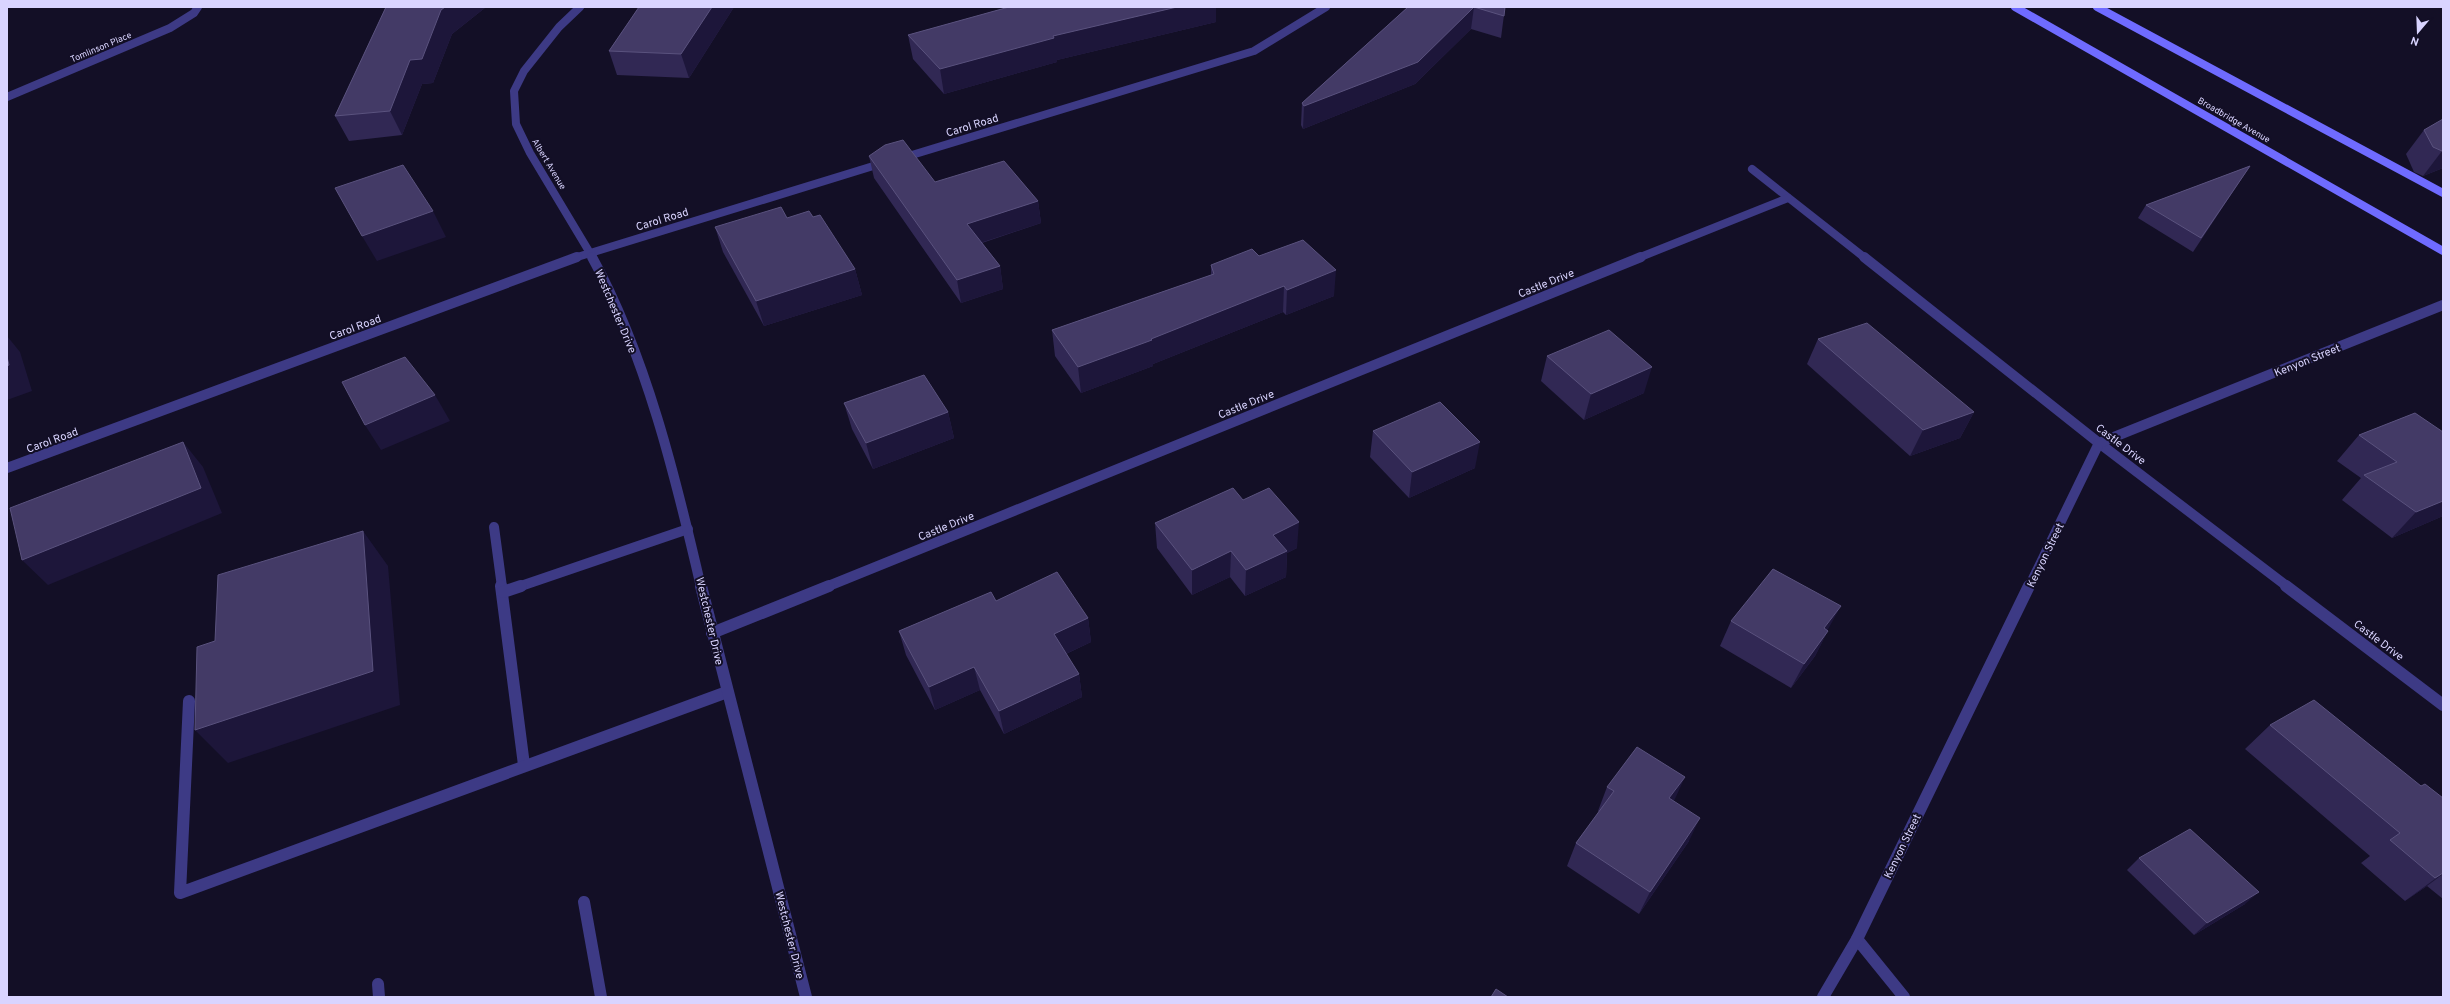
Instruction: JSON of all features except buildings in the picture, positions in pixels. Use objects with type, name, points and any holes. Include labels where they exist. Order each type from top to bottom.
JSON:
[{"type":"main road","name":"Broadbridge Avenue","points":[[2015,7],[2443,251]]},
{"type":"main road","points":[[2097,7],[2443,193]]},
{"type":"street","name":"Tomlinson Place","points":[[7,97],[170,28],[194,13],[198,7]]},
{"type":"street","name":"Albert Avenue","points":[[580,7],[541,48],[524,71],[514,91],[516,124],[530,154],[590,252]]},
{"type":"street","name":"Carol Road","points":[[7,468],[590,252],[1254,51],[1326,7]]},
{"type":"street","name":"Castle Drive","points":[[1752,169],[2099,443],[2443,705]]},
{"type":"street","name":"Castle Drive","points":[[712,633],[1788,198]]},
{"type":"street","name":"Westchester Drive","points":[[590,252],[606,283],[647,387],[688,530],[712,633],[806,997]]},
{"type":"street","name":"Kenyon Street","points":[[1823,997],[1857,939],[2099,443],[2443,305]]},
{"type":"street","points":[[494,527],[524,765]]},
{"type":"street","points":[[503,592],[688,530]]},
{"type":"street","points":[[189,701],[180,893],[524,765],[727,692]]},
{"type":"street","points":[[584,902],[601,997]]},
{"type":"street","points":[[1857,939],[1904,997]]}]
